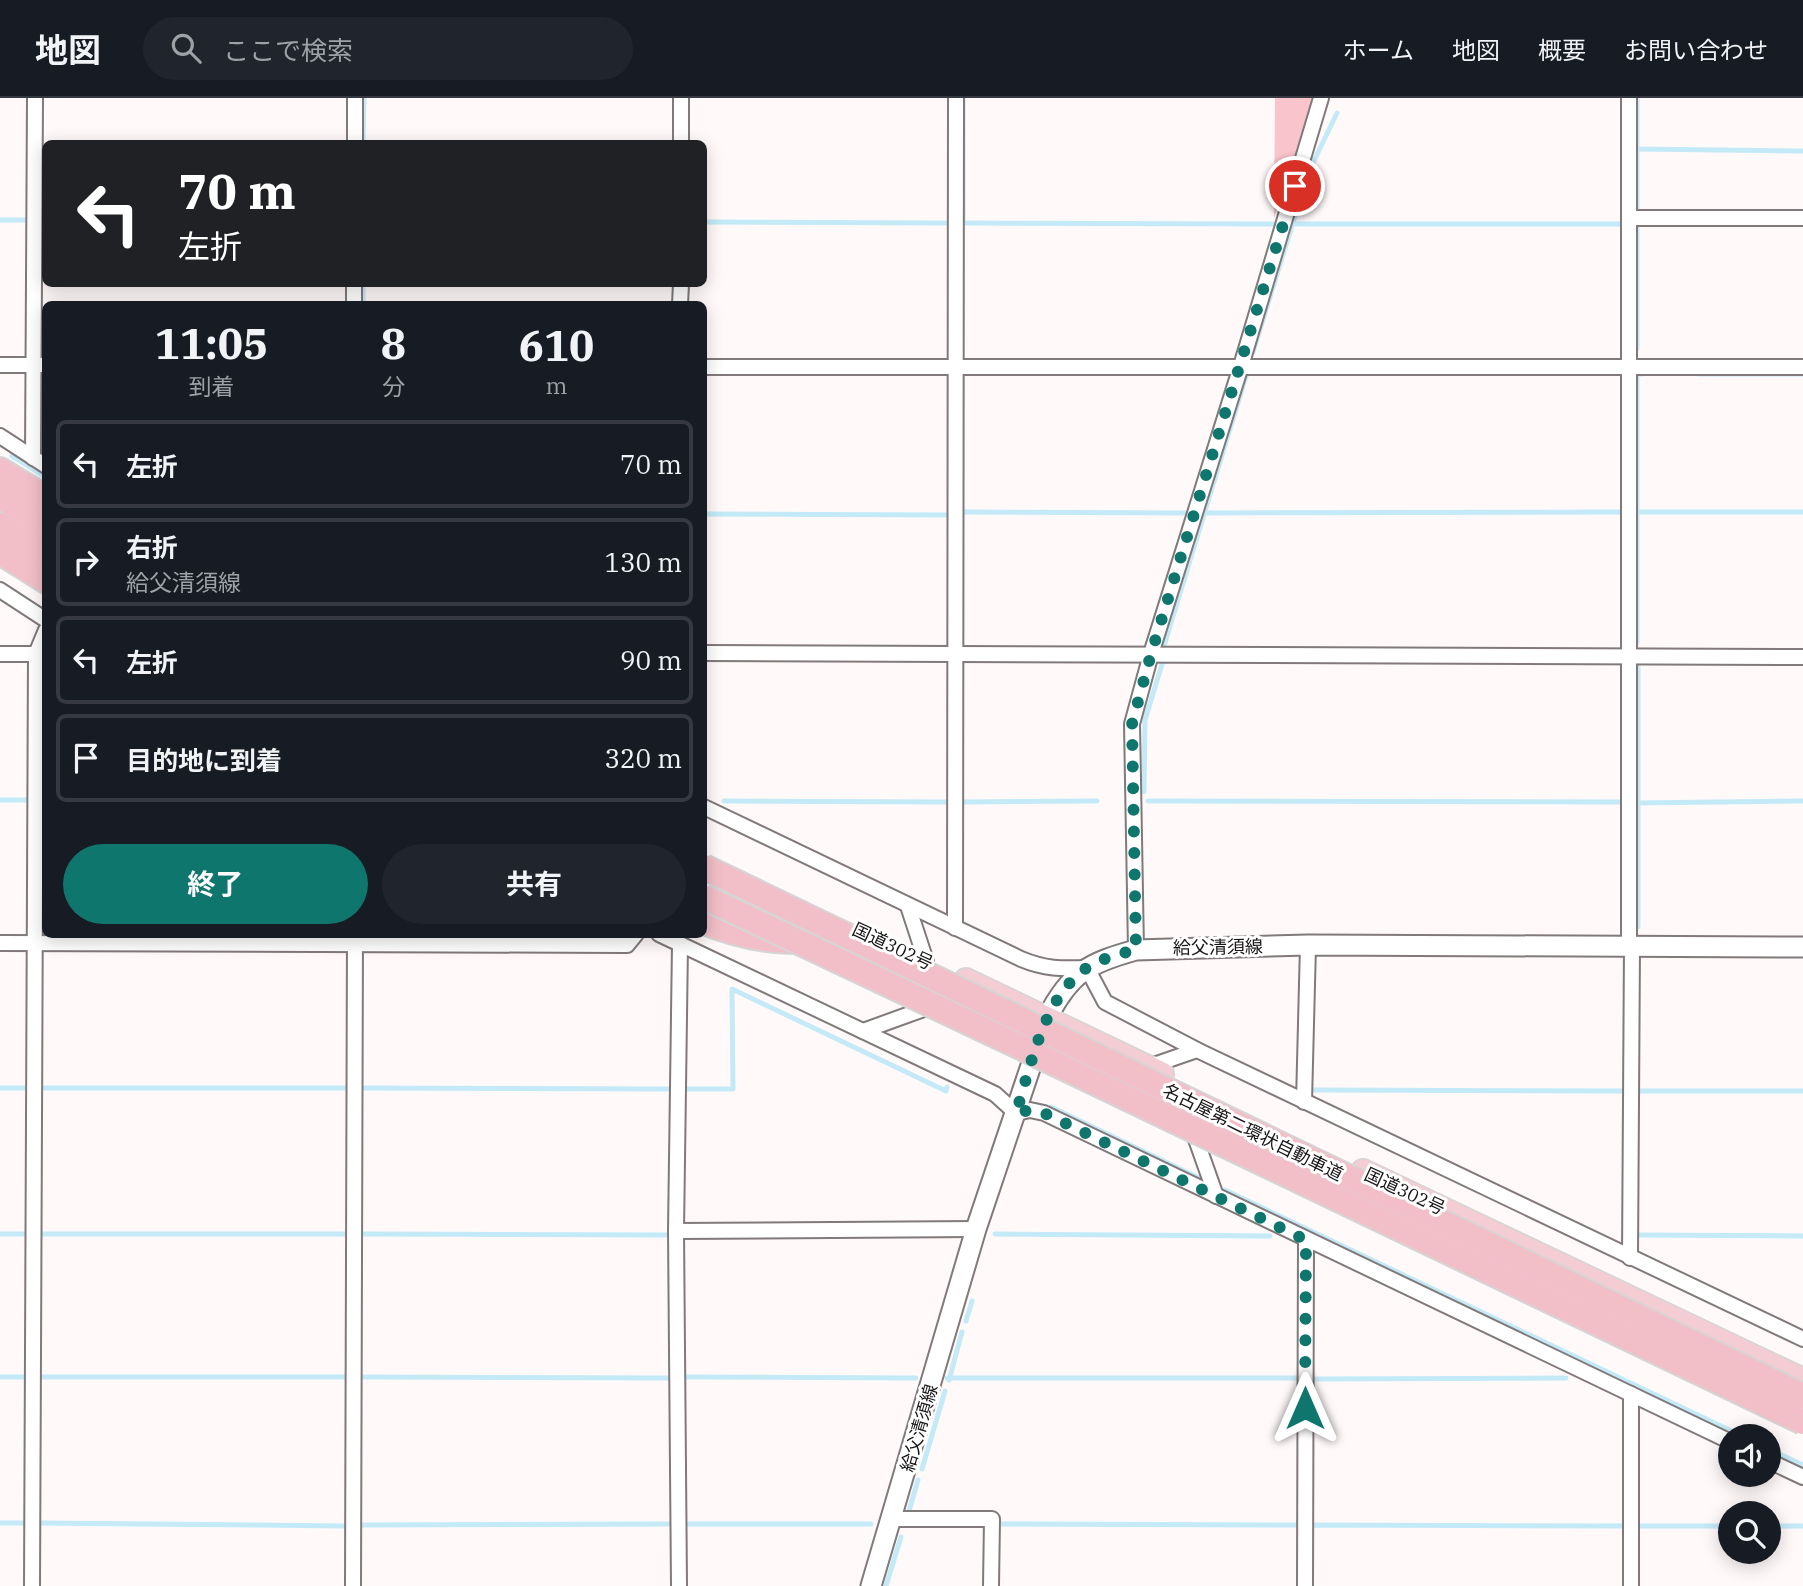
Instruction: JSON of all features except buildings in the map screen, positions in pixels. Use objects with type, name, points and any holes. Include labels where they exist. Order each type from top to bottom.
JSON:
[{"type":"highway","points":[[0,470],[42,496]]},
{"type":"highway","points":[[0,481],[42,508]]},
{"type":"highway","points":[[0,496],[42,523]]},
{"type":"highway","points":[[0,525],[42,551]]},
{"type":"highway","points":[[0,552],[42,578]]},
{"type":"highway","name":"国道302号","points":[[707,856],[1803,1380]]},
{"type":"highway","name":"名古屋第二環状自動車道","points":[[707,868],[1803,1396]]},
{"type":"highway","name":"名古屋第二環状自動車道","points":[[707,898],[1803,1422]]},
{"type":"highway","points":[[707,923],[737,934],[770,941],[871,936]]},
{"type":"main road","name":"給父清須線","points":[[872,1586],[976,1229],[1047,1018],[1060,993],[1087,968],[1136,950],[1308,945],[1803,947]]},
{"type":"street","points":[[35,98],[39,462]]},
{"type":"street","points":[[355,98],[355,140]]},
{"type":"street","points":[[681,98],[681,140]]},
{"type":"street","points":[[955,928],[956,98]]},
{"type":"street","points":[[1136,950],[1132,724],[1321,98]]},
{"type":"street","points":[[1310,135],[1332,98]]},
{"type":"street","points":[[1629,98],[1630,1258]]},
{"type":"street","points":[[1629,218],[1803,218]]},
{"type":"street","points":[[0,365],[40,365]]},
{"type":"street","points":[[707,367],[1803,367]]},
{"type":"street","points":[[0,436],[39,462]]},
{"type":"street","points":[[0,590],[42,617]]},
{"type":"street","points":[[32,1586],[36,654],[42,640]]},
{"type":"street","points":[[707,653],[1803,657]]},
{"type":"street","points":[[0,654],[36,654]]},
{"type":"street","points":[[707,808],[1041,967],[1087,968],[1105,1002],[1197,1050],[1803,1339]]},
{"type":"street","points":[[908,906],[926,961]]},
{"type":"street","points":[[0,943],[355,939],[627,945],[633,938]]},
{"type":"street","points":[[667,938],[995,1094],[1016,1113],[1030,1110],[1044,1113],[1718,1436]]},
{"type":"street","points":[[353,1586],[355,939]]},
{"type":"street","points":[[679,1586],[676,1231],[680,944]]},
{"type":"street","points":[[1304,1102],[1308,945]]},
{"type":"street","points":[[863,1031],[982,988]]},
{"type":"street","points":[[1148,1067],[1197,1050]]},
{"type":"street","points":[[1176,1081],[1216,1196]]},
{"type":"street","points":[[676,1231],[976,1229]]},
{"type":"street","points":[[1305,1586],[1306,1240]]},
{"type":"street","points":[[1631,1394],[1631,1586]]},
{"type":"street","points":[[1781,1467],[1803,1477]]},
{"type":"street","points":[[892,1518],[992,1519],[991,1586]]},
{"type":"shaded area","points":[[1275,98],[1314,98],[1274,218]]},
{"type":"waterway","points":[[363,140],[364,98]]},
{"type":"waterway","points":[[963,98],[963,223]]},
{"type":"waterway","points":[[1637,98],[1637,211]]},
{"type":"waterway","points":[[1253,352],[1309,171],[1337,113]]},
{"type":"waterway","points":[[1637,149],[1803,151]]},
{"type":"waterway","points":[[0,220],[29,220]]},
{"type":"waterway","points":[[707,222],[950,223]]},
{"type":"waterway","points":[[962,223],[1274,224]]},
{"type":"waterway","points":[[1293,224],[1622,224]]},
{"type":"waterway","points":[[1637,224],[1637,348]]},
{"type":"waterway","points":[[363,287],[363,301]]},
{"type":"waterway","points":[[1164,646],[1247,373],[1252,372]]},
{"type":"waterway","points":[[1637,642],[1637,374],[1642,374]]},
{"type":"waterway","points":[[1698,374],[1803,374]]},
{"type":"waterway","points":[[12,456],[42,475]]},
{"type":"waterway","points":[[962,512],[1187,513]]},
{"type":"waterway","points":[[1205,513],[1622,512]]},
{"type":"waterway","points":[[1638,512],[1803,512]]},
{"type":"waterway","points":[[707,514],[950,515]]},
{"type":"waterway","points":[[1144,792],[1145,720],[1163,661],[1169,661]]},
{"type":"waterway","points":[[1638,661],[1638,927]]},
{"type":"waterway","points":[[0,800],[30,800]]},
{"type":"waterway","points":[[724,801],[950,802]]},
{"type":"waterway","points":[[964,802],[1097,801]]},
{"type":"waterway","points":[[1148,801],[1622,802]]},
{"type":"waterway","points":[[1635,803],[1803,801]]},
{"type":"waterway","points":[[682,1089],[733,1089],[732,989],[946,1091],[947,1087]]},
{"type":"waterway","points":[[0,1088],[28,1088]]},
{"type":"waterway","points":[[39,1088],[346,1088]]},
{"type":"waterway","points":[[359,1088],[671,1089]]},
{"type":"waterway","points":[[1311,1090],[1627,1091]]},
{"type":"waterway","points":[[1638,1091],[1803,1091]]},
{"type":"waterway","points":[[1051,1107],[1199,1178]]},
{"type":"waterway","points":[[1225,1190],[1718,1425]]},
{"type":"waterway","points":[[0,1234],[29,1234]]},
{"type":"waterway","points":[[39,1234],[345,1234]]},
{"type":"waterway","points":[[359,1234],[669,1235]]},
{"type":"waterway","points":[[995,1234],[1270,1236]]},
{"type":"waterway","points":[[1637,1235],[1803,1236]]},
{"type":"waterway","points":[[966,1321],[972,1301]]},
{"type":"waterway","points":[[949,1380],[962,1332]]},
{"type":"waterway","points":[[0,1377],[28,1377]]},
{"type":"waterway","points":[[38,1377],[346,1377]]},
{"type":"waterway","points":[[359,1377],[671,1378]]},
{"type":"waterway","points":[[681,1377],[916,1378]]},
{"type":"waterway","points":[[947,1378],[1301,1378]]},
{"type":"waterway","points":[[1311,1379],[1566,1378]]},
{"type":"waterway","points":[[922,1469],[945,1391]]},
{"type":"waterway","points":[[1781,1455],[1803,1465]]},
{"type":"waterway","points":[[909,1511],[918,1480]]},
{"type":"waterway","points":[[0,1523],[27,1523]]},
{"type":"waterway","points":[[39,1523],[347,1526]]},
{"type":"waterway","points":[[358,1530],[358,1525],[671,1524]]},
{"type":"waterway","points":[[682,1524],[871,1524]]},
{"type":"waterway","points":[[998,1524],[1298,1525]]},
{"type":"waterway","points":[[1311,1530],[1311,1525],[1624,1526]]},
{"type":"waterway","points":[[1637,1526],[1718,1526]]},
{"type":"waterway","points":[[1781,1526],[1803,1526]]},
{"type":"waterway","points":[[886,1586],[901,1537]]},
{"type":"route","points":[[1295,186],[1151,654],[1132,724],[1136,950],[1087,968],[1060,993],[1047,1018],[1016,1113],[1030,1110],[1044,1113],[1306,1240],[1305,1408]]}]
